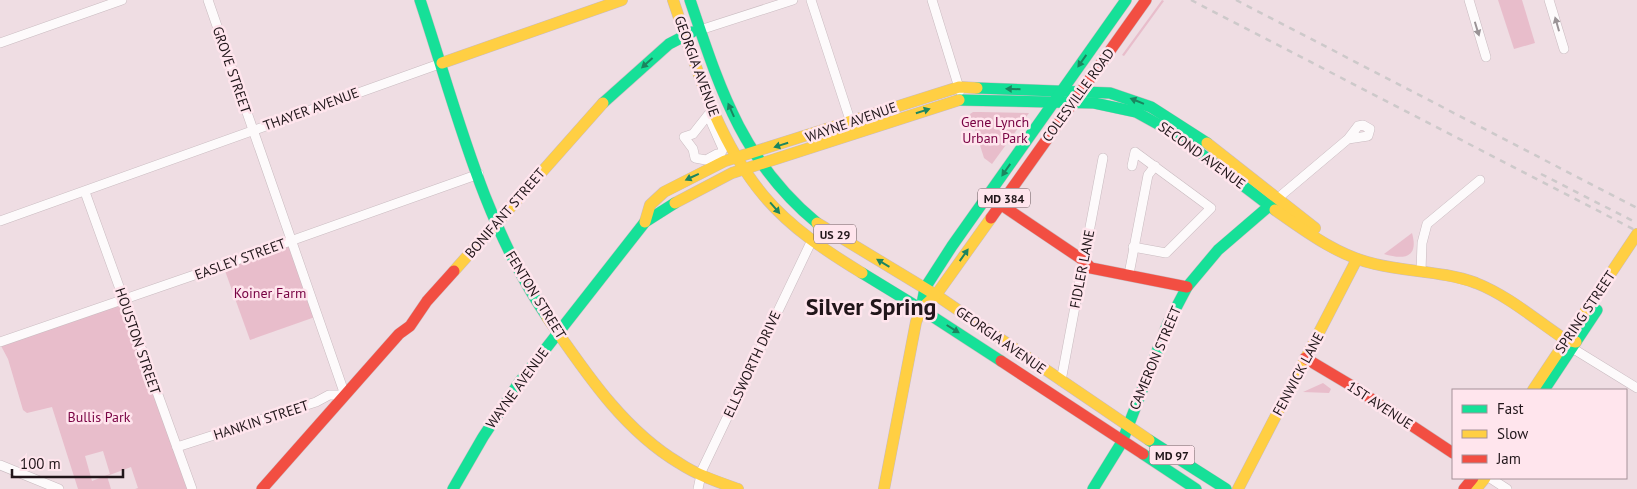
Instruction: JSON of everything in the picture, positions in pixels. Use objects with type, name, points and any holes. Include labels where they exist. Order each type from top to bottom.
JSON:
[{"type":"main road","name":"FENTON STREET","points":[[420,0],[496,224],[513,262],[558,332],[613,408],[665,455],[699,483],[738,489]]},
{"type":"main road","name":"THAYER AVENUE","points":[[442,64],[608,2],[622,0]]},
{"type":"main road","name":"GEORGIA AVENUE","points":[[673,0],[722,132],[744,170],[784,217],[812,240],[1030,379],[1122,442],[1196,489]]},
{"type":"main road","name":"GEORGIA AVENUE","points":[[690,0],[725,98],[753,153],[780,191],[818,224],[936,295],[1128,428],[1226,489]]},
{"type":"main road","name":"COLESVILLE ROAD","points":[[884,489],[916,322],[925,288],[952,246],[1126,0]]},
{"type":"main road","name":"COLESVILLE ROAD","points":[[920,309],[936,295],[1146,0]]},
{"type":"main road","name":"BONIFANT STREET","points":[[262,489],[345,395],[410,326],[427,302],[597,109],[669,44],[685,34],[700,30]]},
{"type":"main road","name":"WAYNE AVENUE","points":[[453,489],[500,409],[645,222],[706,185],[959,87],[1082,90]]},
{"type":"main road","name":"SECOND AVENUE","points":[[1082,90],[1110,93],[1151,107],[1175,120],[1215,158]]},
{"type":"main road","name":"WAYNE AVENUE","points":[[645,222],[650,205],[670,188],[736,158],[753,153],[952,101],[1054,102]]},
{"type":"main road","name":"SECOND AVENUE","points":[[1054,102],[1074,101],[1112,105],[1149,118],[1215,158],[1323,242],[1357,259],[1380,266],[1447,274],[1478,285],[1502,298],[1571,343]]},
{"type":"main road","name":"CAMERON STREET","points":[[1093,489],[1122,442],[1168,323],[1187,288],[1198,272],[1218,250],[1274,202]]},
{"type":"main road","points":[[1000,204],[1083,260],[1091,268],[1129,274],[1187,288]]},
{"type":"main road","name":"SPRING STREET","points":[[1545,389],[1571,343],[1631,252],[1637,234]]},
{"type":"main road","name":"FENWICK LANE","points":[[1238,489],[1357,259]]},
{"type":"main road","name":"SPRING STREET","points":[[1534,389],[1571,343]]},
{"type":"main road","name":"1ST AVENUE","points":[[1305,358],[1352,386],[1452,452]]},
{"type":"main road","name":"MD 97","points":[[1030,379],[1038,375],[1073,397],[1086,398]]},
{"type":"main road","points":[[1464,489],[1472,479]]},
{"type":"main road","points":[[1476,489],[1484,479]]},
{"type":"street","points":[[0,43],[122,0]]},
{"type":"street","name":"GROVE STREET","points":[[208,0],[345,395]]},
{"type":"street","name":"BONIFANT STREET","points":[[700,30],[793,0]]},
{"type":"street","points":[[811,0],[853,127]]},
{"type":"street","points":[[932,0],[962,100]]},
{"type":"street","points":[[1469,0],[1486,57]]},
{"type":"street","points":[[1549,0],[1564,49]]},
{"type":"street","name":"THAYER AVENUE","points":[[0,221],[442,64]]},
{"type":"street","points":[[708,115],[721,144],[722,154],[706,160],[695,158],[693,149],[684,137],[693,134],[708,115]]},
{"type":"street","points":[[1274,202],[1348,139]]},
{"type":"street","points":[[1132,166],[1135,152],[1211,208],[1166,253],[1133,248]]},
{"type":"street","name":"FIDLER LANE","points":[[1061,381],[1103,158]]},
{"type":"street","points":[[1129,274],[1148,175],[1155,166]]},
{"type":"street","name":"EASLEY STREET","points":[[0,342],[478,174]]},
{"type":"street","points":[[1421,271],[1422,243],[1427,224],[1480,180]]},
{"type":"street","name":"HOUSTON STREET","points":[[85,192],[192,489]]},
{"type":"street","name":"ELLSWORTH DRIVE","points":[[699,483],[788,288],[812,240]]},
{"type":"street","name":"SECOND AVENUE","points":[[1571,343],[1637,388]]},
{"type":"street","name":"HANKIN STREET","points":[[177,447],[316,402],[329,395],[345,395]]},
{"type":"street","points":[[0,465],[59,489]]},
{"type":"street","points":[[1492,479],[1507,489]]},
{"type":"green space","points":[[1162,0],[1164,1],[1124,56],[1122,55]]},
{"type":"green space","points":[[1498,0],[1522,0],[1535,43],[1514,49]]},
{"type":"green space","name":"Gene Lynch Urban Park","points":[[973,112],[1029,113],[992,164],[984,158],[970,114]]},
{"type":"green space","points":[[1412,233],[1413,248],[1408,255],[1398,257],[1384,254]]},
{"type":"green space","name":"Koiner Farm","points":[[289,246],[315,317],[250,340],[224,268]]},
{"type":"green space","name":"Bullis Park","points":[[122,304],[151,389],[156,396],[191,489],[135,489],[138,488],[131,467],[107,476],[111,489],[78,489],[52,407],[27,413],[23,410],[8,359],[0,344]],"holes":[[[103,451],[110,474],[92,481],[85,456]]]},
{"type":"green space","points":[[1323,383],[1331,389],[1329,393],[1303,392]]},
{"type":"railway","points":[[1191,0],[1637,231]]},
{"type":"railway","points":[[1236,0],[1637,208]]},
{"type":"railway","points":[[1541,174],[1635,222]]},
{"type":"traffic: fast","points":[[420,0],[459,122],[488,203],[524,280],[547,317]]},
{"type":"traffic: fast","points":[[690,0],[724,93],[752,149],[770,175],[791,199],[817,223]]},
{"type":"traffic: fast","points":[[1001,361],[921,309],[925,288],[952,246],[1126,0]]},
{"type":"traffic: fast","points":[[603,103],[669,44],[692,32]]},
{"type":"traffic: fast","points":[[977,88],[1110,93],[1151,107],[1207,143]]},
{"type":"traffic: fast","points":[[959,100],[1094,103],[1136,112],[1174,133],[1275,210]]},
{"type":"traffic: fast","points":[[1093,489],[1122,442],[1168,323],[1187,287],[1218,250],[1275,201]]},
{"type":"traffic: fast","points":[[453,489],[483,437],[518,384],[645,222],[675,203]]},
{"type":"traffic: fast","points":[[862,273],[921,309]]},
{"type":"traffic: fast","points":[[1545,389],[1597,310]]},
{"type":"traffic: fast","points":[[1149,440],[1226,489]]},
{"type":"traffic: fast","points":[[1143,454],[1196,489]]},
{"type":"traffic: slow","points":[[442,63],[622,0]]},
{"type":"traffic: slow","points":[[673,0],[710,102],[733,151],[748,174],[774,208],[797,229],[862,273]]},
{"type":"traffic: slow","points":[[645,222],[650,205],[664,192],[725,161],[959,87],[977,88]]},
{"type":"traffic: slow","points":[[675,203],[732,173],[959,100]]},
{"type":"traffic: slow","points":[[454,271],[603,103]]},
{"type":"traffic: slow","points":[[1207,143],[1315,228]]},
{"type":"traffic: slow","points":[[1275,210],[1322,242],[1361,260],[1387,267],[1451,276],[1488,288],[1566,340],[1576,342]]},
{"type":"traffic: slow","points":[[991,218],[936,295],[1149,440]]},
{"type":"traffic: slow","points":[[817,223],[936,295],[921,309],[916,322],[884,489]]},
{"type":"traffic: slow","points":[[1534,389],[1637,234]]},
{"type":"traffic: slow","points":[[1238,489],[1357,259]]},
{"type":"traffic: slow","points":[[547,317],[590,378],[622,416],[640,433],[658,449],[686,467],[708,478],[738,489]]},
{"type":"traffic: slow","points":[[1476,489],[1484,479]]},
{"type":"traffic: jam","points":[[991,218],[1146,0]]},
{"type":"traffic: jam","points":[[1000,204],[1083,260],[1091,268],[1187,287]]},
{"type":"traffic: jam","points":[[262,489],[399,334],[410,326],[427,301],[454,271]]},
{"type":"traffic: jam","points":[[1305,358],[1352,386],[1452,452]]},
{"type":"traffic: jam","points":[[1001,361],[1143,454]]},
{"type":"traffic: jam","points":[[1464,489],[1472,479]]},
{"type":"district","name":"Silver Spring","points":[[871,306]]}]
